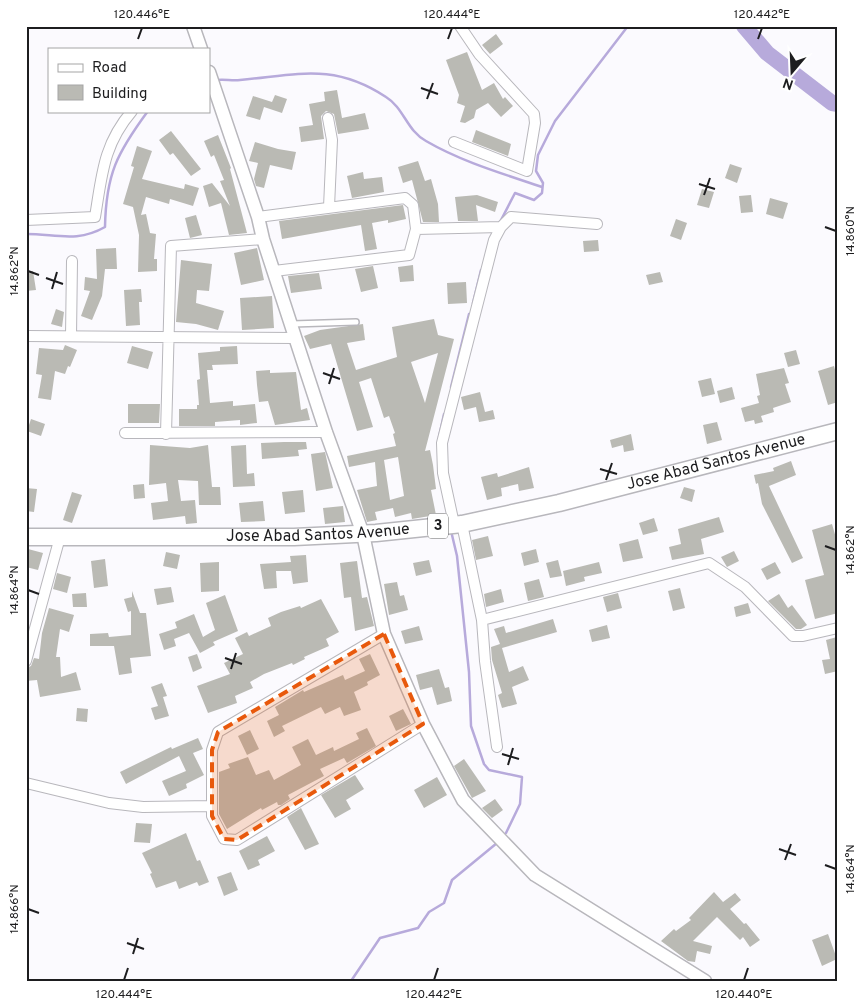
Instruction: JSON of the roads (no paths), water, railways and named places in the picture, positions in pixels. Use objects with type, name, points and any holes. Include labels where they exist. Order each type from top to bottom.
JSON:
[{"type":"highway","name":"Jose Abad Santos Avenue","points":[[26,537],[294,537],[363,534],[458,524],[558,503],[838,431]]},
{"type":"street","points":[[193,26],[201,48]]},
{"type":"street","points":[[454,142],[527,171],[535,123],[534,114],[479,54],[460,26]]},
{"type":"street","points":[[210,75],[258,217],[263,239],[326,432],[363,534],[384,634],[424,724],[464,800],[535,876],[705,981]]},
{"type":"street","points":[[26,220],[94,217],[107,151],[119,127],[131,112]]},
{"type":"street","points":[[328,118],[332,140],[329,207]]},
{"type":"street","points":[[258,217],[405,198],[413,205],[416,229],[409,255],[274,271]]},
{"type":"street","points":[[497,747],[482,620],[443,473],[442,443],[494,240],[501,227],[510,218],[597,224]]},
{"type":"street","points":[[416,229],[501,227]]},
{"type":"street","points":[[166,434],[171,246],[263,239]]},
{"type":"street","points":[[71,336],[72,261]]},
{"type":"street","points":[[26,336],[295,338]]},
{"type":"street","points":[[125,433],[326,432]]},
{"type":"street","points":[[26,661],[60,537]]},
{"type":"street","points":[[482,620],[709,563],[745,587],[793,636],[803,636],[838,628]]},
{"type":"street","points":[[384,634],[218,732],[212,750],[212,816],[224,839],[237,840],[424,724]]},
{"type":"street","points":[[26,783],[109,803],[142,807],[212,806]]},
{"type":"lane","points":[[291,324],[356,322]]},
{"type":"waterway","points":[[500,222],[515,193],[534,200],[542,193],[543,183],[536,171],[538,155],[555,121],[628,26]]},
{"type":"waterway","points":[[744,26],[767,53],[832,103],[838,104]]},
{"type":"waterway","points":[[217,80],[297,74],[332,75],[349,79],[367,86],[386,97],[397,107],[414,131],[426,141],[469,161],[542,187]]},
{"type":"waterway","points":[[26,234],[76,236],[95,232],[105,227],[108,192],[115,165],[128,139],[147,112]]},
{"type":"waterway","points":[[473,303],[481,270]]},
{"type":"waterway","points":[[451,387],[469,314]]},
{"type":"waterway","points":[[439,437],[444,414]]},
{"type":"waterway","points":[[452,535],[457,556],[469,672],[471,726],[484,764],[489,770],[522,777],[520,804],[506,833]]},
{"type":"waterway","points":[[351,981],[380,938],[418,928],[429,912],[444,903],[452,880],[497,843]]}]
